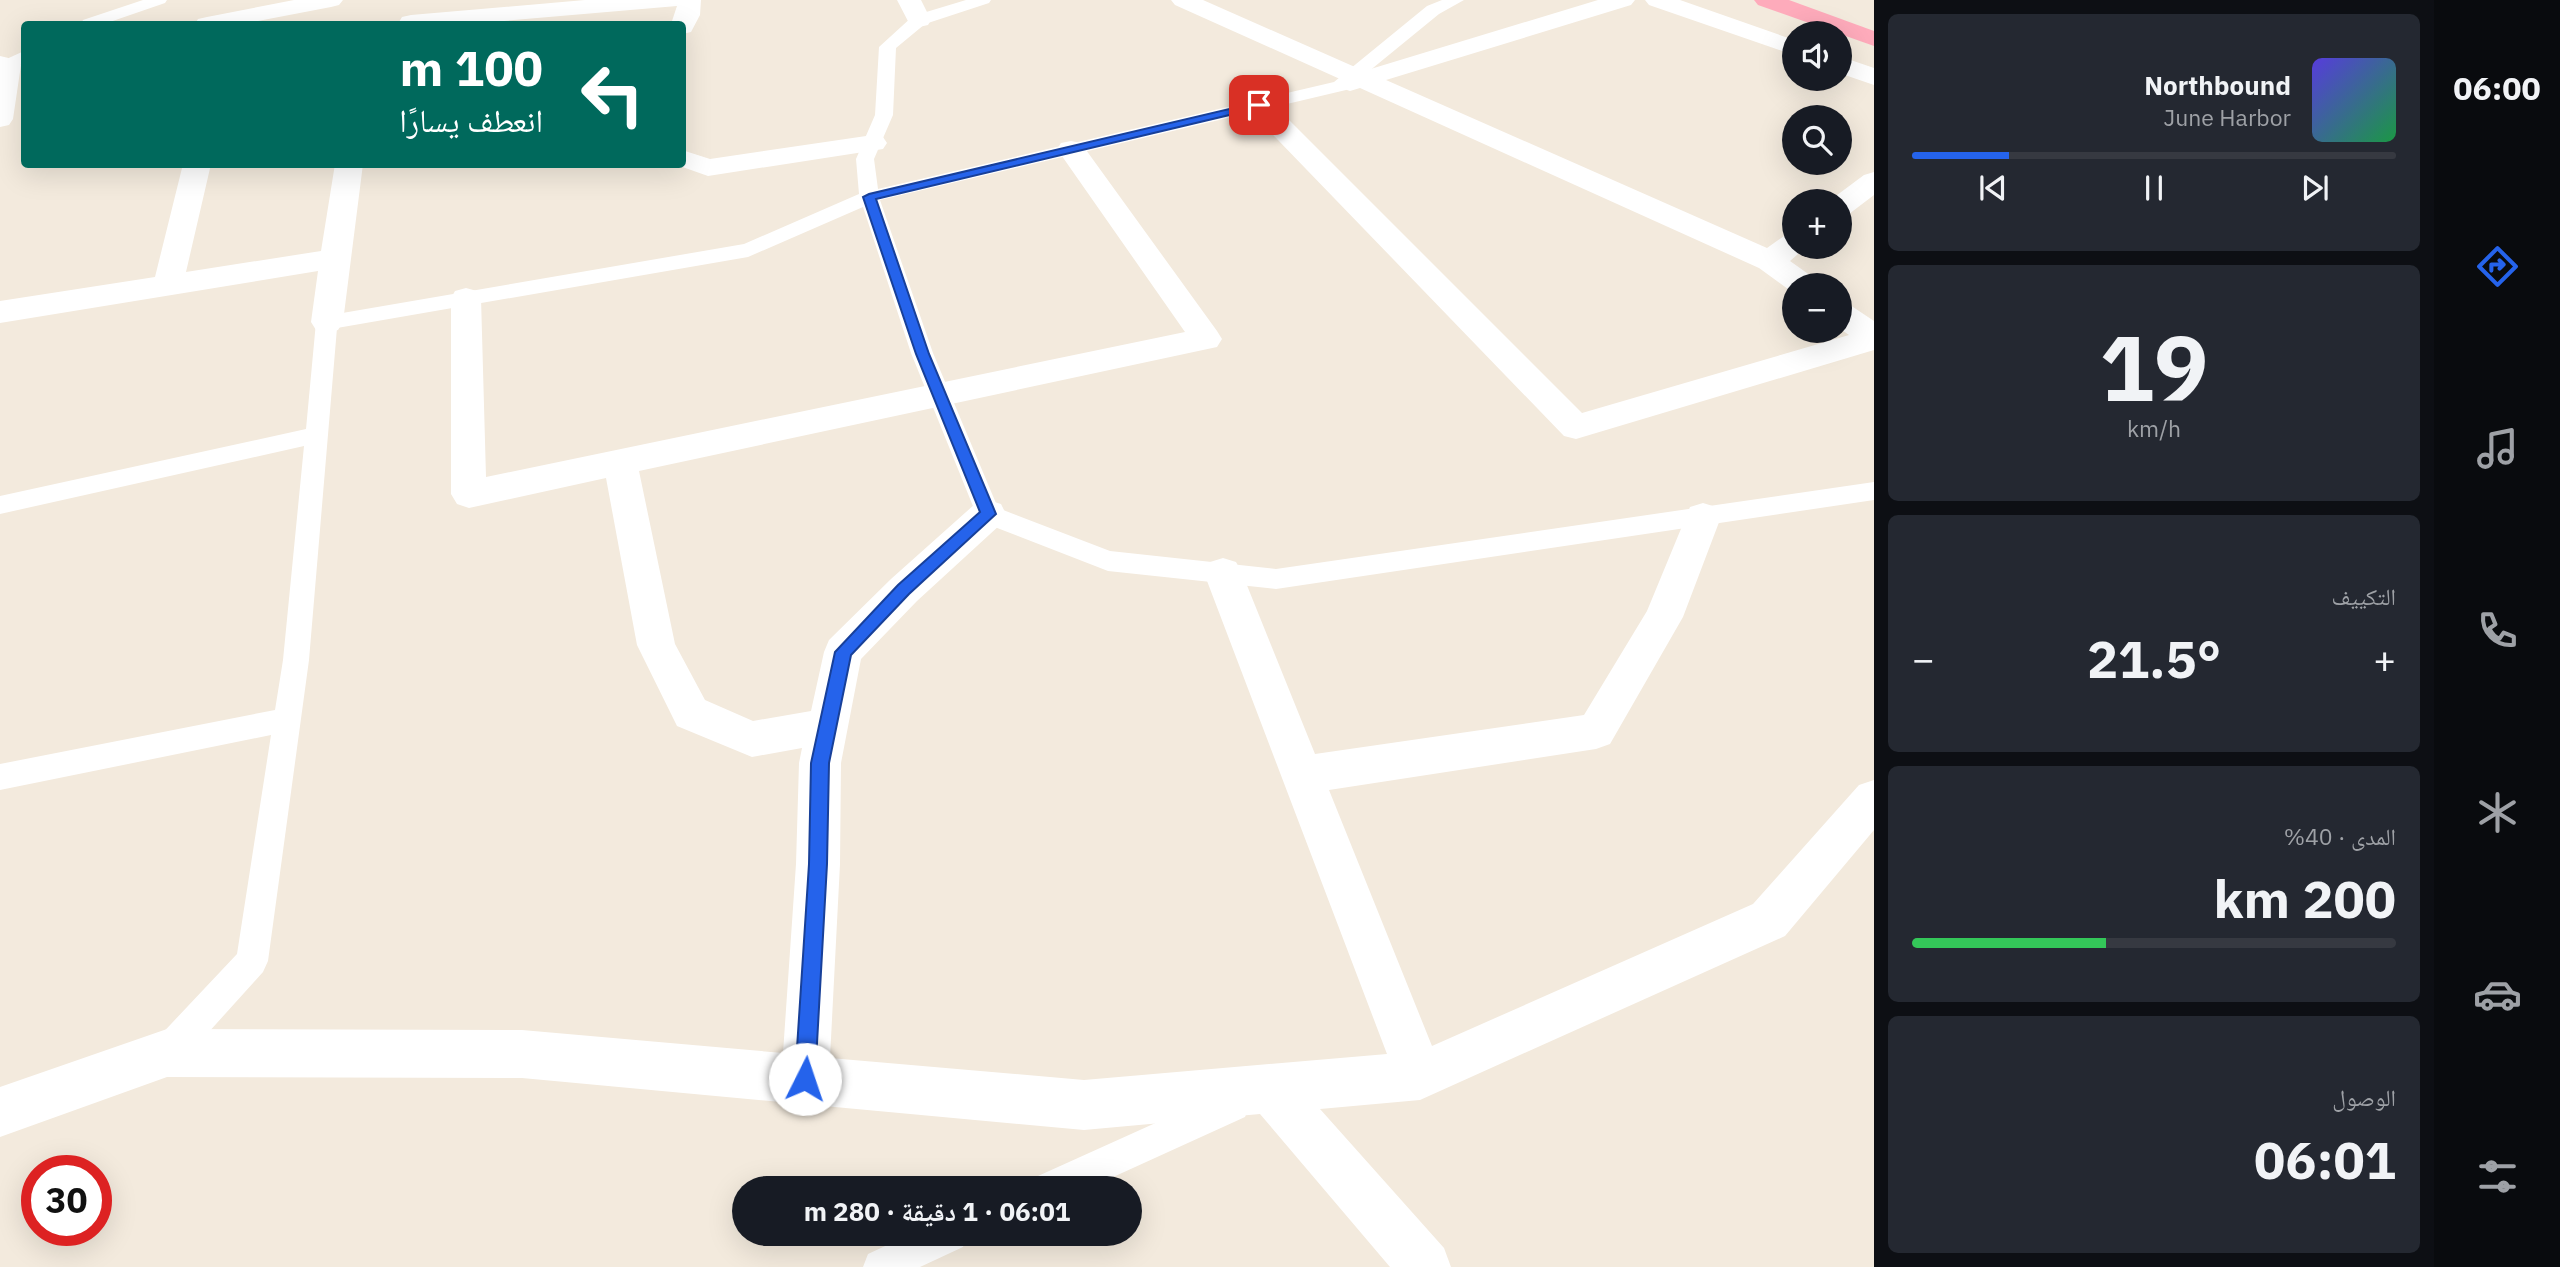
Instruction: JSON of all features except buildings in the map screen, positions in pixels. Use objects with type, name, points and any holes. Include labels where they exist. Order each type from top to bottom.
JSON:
[{"type":"highway","points":[[1766,0],[1874,39]]},
{"type":"street","points":[[195,0],[200,21]]},
{"type":"street","points":[[222,21],[331,0]]},
{"type":"street","points":[[413,15],[670,0]]},
{"type":"street","points":[[685,21],[689,0]]},
{"type":"street","points":[[1183,0],[1351,80],[1770,261],[1786,273]]},
{"type":"street","points":[[1351,80],[1623,0]]},
{"type":"street","points":[[1657,0],[1782,44]]},
{"type":"street","points":[[0,119],[8,63]]},
{"type":"street","points":[[1852,69],[1874,77]]},
{"type":"street","points":[[1259,105],[1576,427],[1874,338]]},
{"type":"street","points":[[686,160],[708,168],[873,143]]},
{"type":"street","points":[[466,298],[469,494],[1206,339],[1071,149]]},
{"type":"street","points":[[168,285],[196,168]]},
{"type":"street","points":[[327,322],[347,168]]},
{"type":"street","points":[[1852,198],[1874,181]]},
{"type":"street","points":[[1770,261],[1782,252]]},
{"type":"street","points":[[0,312],[335,259]]},
{"type":"street","points":[[1852,322],[1874,338]]},
{"type":"street","points":[[620,462],[656,645],[691,713],[752,739],[828,726]]},
{"type":"street","points":[[805,1079],[818,864],[820,763],[843,652],[904,590],[988,514]]},
{"type":"street","points":[[1302,775],[1596,731],[1664,617],[1703,517]]},
{"type":"street","points":[[1223,573],[1420,1076]]},
{"type":"street","points":[[0,1112],[167,1053],[522,1054],[1084,1105],[1420,1076],[1769,920],[1874,799]]},
{"type":"street","points":[[1270,1089],[1425,1267]]},
{"type":"lane","points":[[98,21],[159,0]]},
{"type":"lane","points":[[983,0],[914,10],[888,47],[884,115],[866,159],[869,197],[939,395],[988,514],[1108,561],[1276,579],[1874,491]]},
{"type":"lane","points":[[167,1053],[252,961],[296,660],[327,322],[748,250],[869,197],[1259,105],[1351,80],[1433,10],[1456,0]]},
{"type":"lane","points":[[0,505],[317,435]]},
{"type":"lane","points":[[0,777],[287,720]]},
{"type":"lane","points":[[1077,1176],[1270,1089]]},
{"type":"lane","points":[[881,1267],[925,1246]]},
{"type":"route","points":[[805,1079],[818,864],[820,763],[843,652],[904,590],[988,514],[922,354],[869,197],[1259,105]]}]
